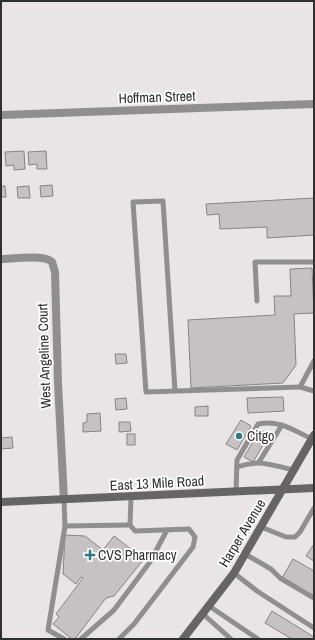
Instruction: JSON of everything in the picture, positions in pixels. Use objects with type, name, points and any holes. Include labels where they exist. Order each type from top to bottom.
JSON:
[{"type":"main road","name":"Harper Avenue","points":[[183,639],[234,573],[313,437]]},
{"type":"main road","name":"East 13 Mile Road","points":[[1,502],[314,488]]},
{"type":"street","name":"Hoffman Street","points":[[1,116],[314,104]]},
{"type":"street","name":"West Angeline Court","points":[[1,259],[40,258],[48,260],[52,263],[55,272],[58,383],[64,500]]},
{"type":"lane","points":[[175,391],[163,201],[133,202],[146,392],[300,387],[314,392]]},
{"type":"lane","points":[[256,302],[255,262],[314,262]]},
{"type":"lane","points":[[300,387],[314,361]]},
{"type":"lane","points":[[236,492],[237,460],[258,424],[269,422],[282,425],[313,437]]},
{"type":"lane","points":[[259,462],[282,425]]},
{"type":"lane","points":[[237,467],[259,462],[294,470]]},
{"type":"lane","points":[[119,639],[134,624],[193,547],[196,536],[189,529],[135,531],[130,525],[131,497]]},
{"type":"lane","points":[[64,500],[65,526],[48,630],[64,639]]},
{"type":"lane","points":[[261,527],[286,537],[295,537],[300,532],[314,508]]},
{"type":"lane","points":[[65,526],[130,525]]},
{"type":"lane","points":[[81,639],[114,610],[150,562],[167,530]]},
{"type":"lane","points":[[245,554],[271,569],[280,578],[314,598]]},
{"type":"lane","points":[[234,573],[257,591],[314,628]]},
{"type":"lane","points":[[209,606],[255,638]]},
{"type":"lane","points":[[203,614],[231,639]]},
{"type":"building","points":[[24,151],[25,169],[14,170],[14,165],[6,166],[5,152]]},
{"type":"building","points":[[46,151],[47,169],[37,169],[37,164],[29,165],[28,152]]},
{"type":"building","points":[[52,185],[53,196],[41,197],[40,186]]},
{"type":"building","points":[[1,186],[5,186],[6,197],[1,197]]},
{"type":"building","points":[[29,186],[30,198],[18,198],[17,187]]},
{"type":"building","points":[[314,198],[314,235],[267,238],[267,227],[220,229],[219,214],[207,215],[206,204]]},
{"type":"building","points":[[312,268],[314,313],[294,314],[296,365],[283,383],[191,388],[188,320],[275,315],[274,296],[291,296],[290,269]]},
{"type":"building","points":[[115,354],[126,354],[127,363],[116,364]]},
{"type":"building","points":[[283,397],[284,411],[248,413],[247,398]]},
{"type":"building","points":[[126,398],[127,409],[116,410],[115,399]]},
{"type":"building","points":[[208,406],[208,416],[195,416],[195,407]]},
{"type":"building","points":[[100,413],[101,431],[83,432],[83,423],[87,422],[87,414]]},
{"type":"building","points":[[241,420],[251,426],[237,450],[226,444]]},
{"type":"building","points":[[119,422],[130,422],[131,431],[119,432]]},
{"type":"building","points":[[260,430],[269,435],[253,462],[244,457]]},
{"type":"building","points":[[127,434],[135,434],[135,445],[127,445]]},
{"type":"building","points":[[12,437],[13,448],[1,449],[1,438]]},
{"type":"building","points":[[65,535],[85,536],[103,550],[114,536],[144,559],[114,596],[106,598],[75,639],[72,639],[53,624],[59,617],[56,614],[83,578],[81,577],[76,584],[63,574]]},
{"type":"building","points":[[314,544],[314,561],[306,556]]},
{"type":"building","points":[[293,559],[314,571],[314,597],[282,578]]},
{"type":"building","points":[[272,611],[314,637],[314,639],[292,639],[265,623]]},
{"type":"place","name":"Citgo","points":[[239,436]]},
{"type":"place","name":"CVS Pharmacy","points":[[90,555]]}]
